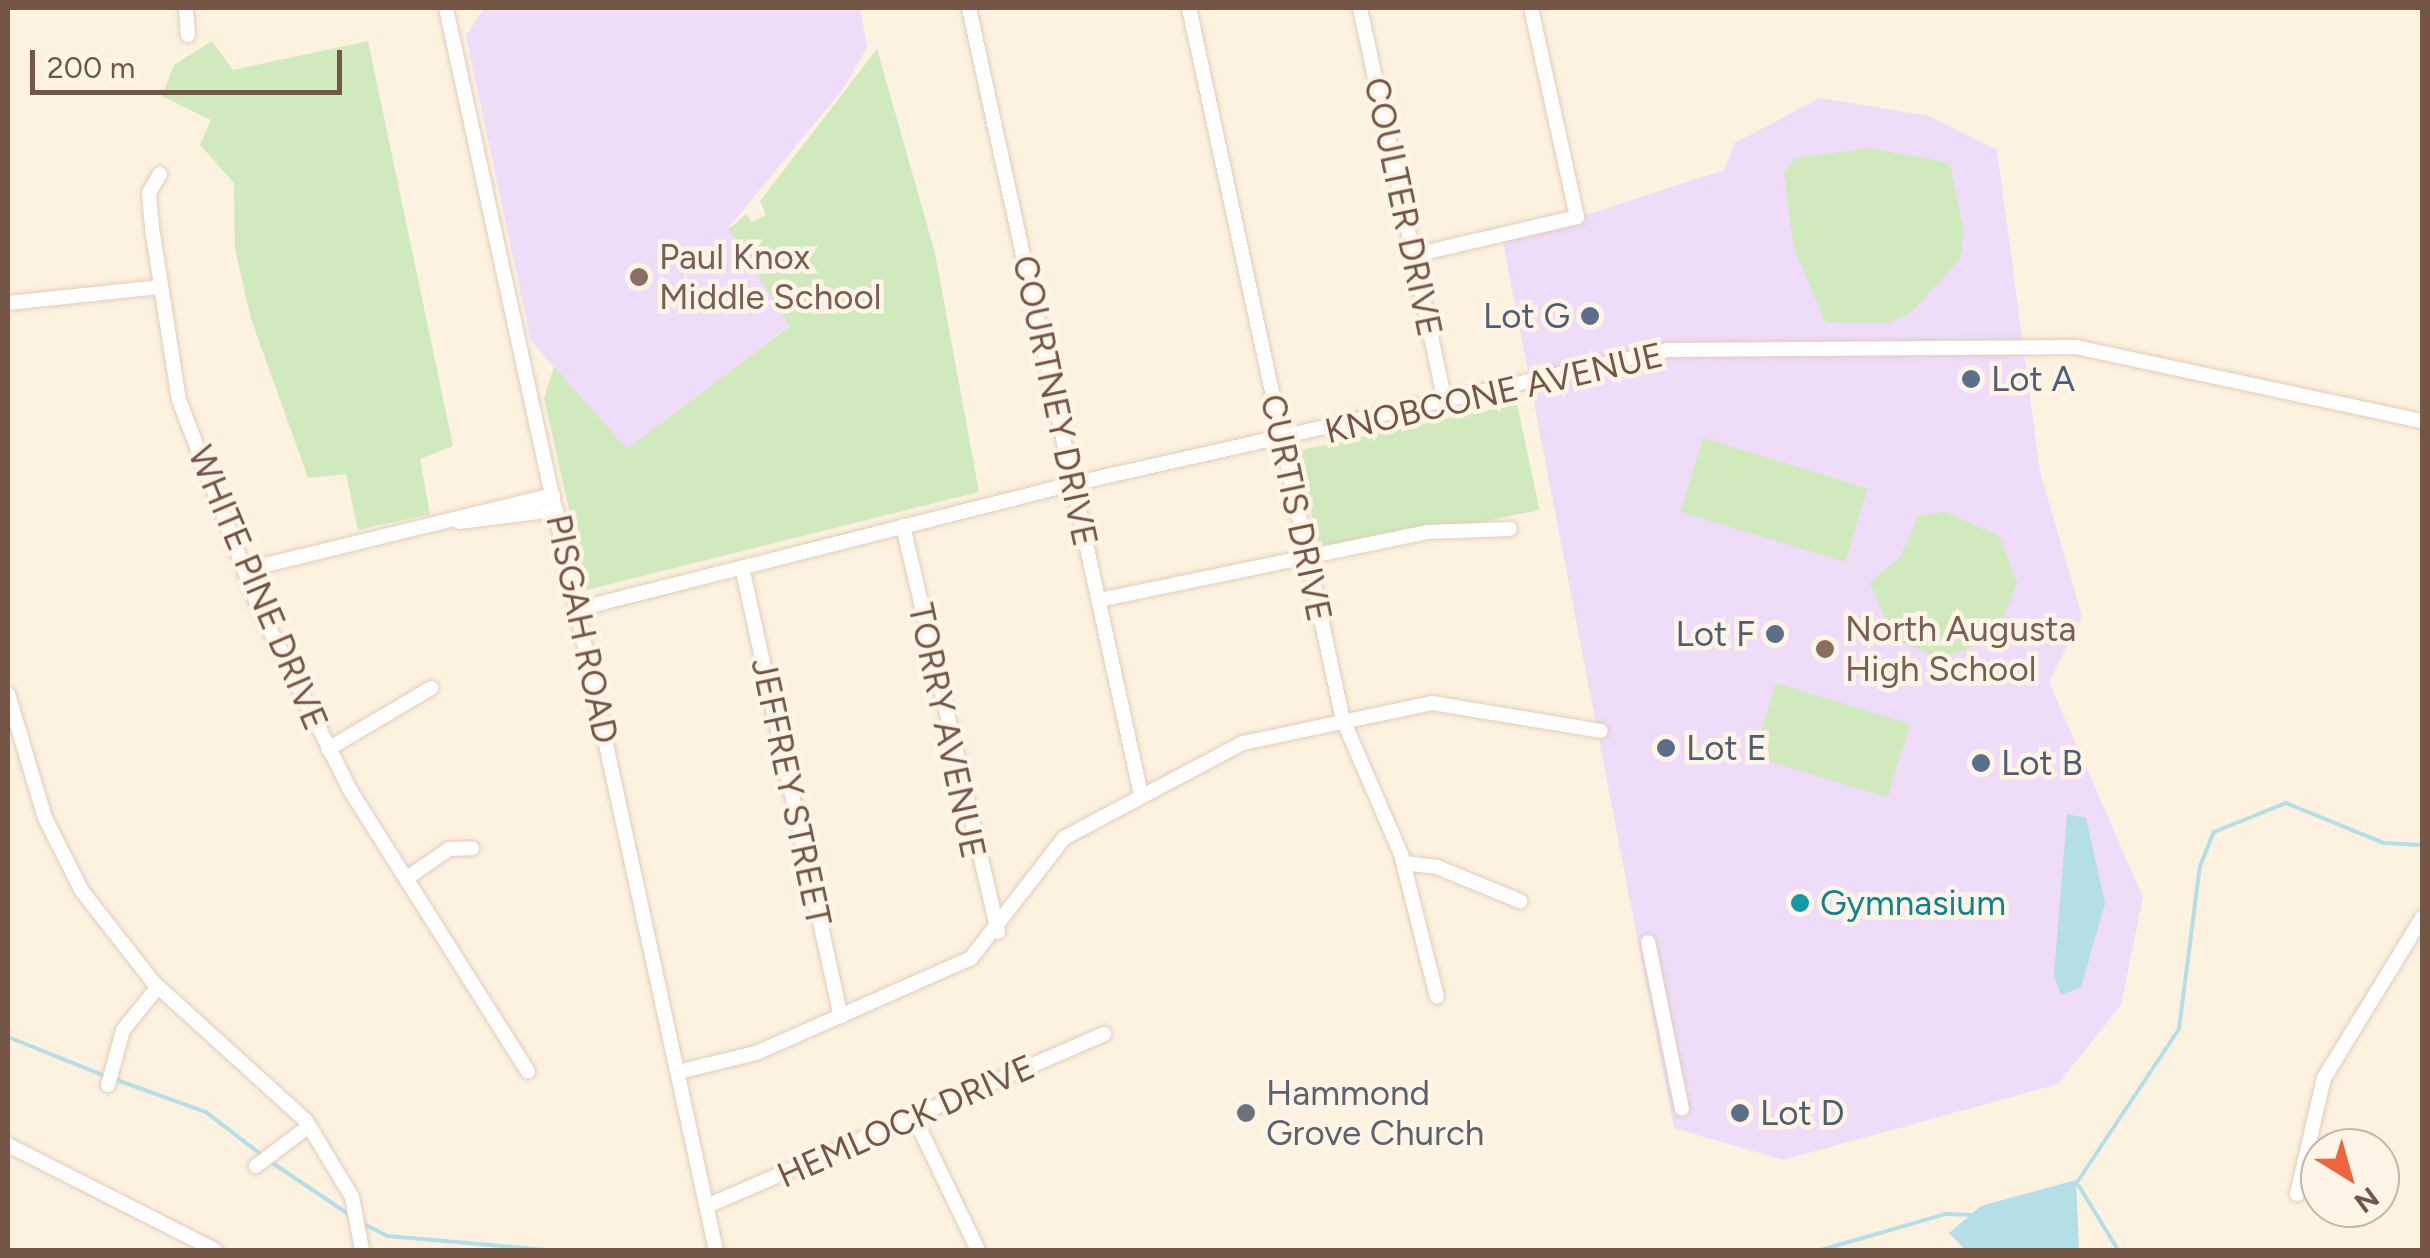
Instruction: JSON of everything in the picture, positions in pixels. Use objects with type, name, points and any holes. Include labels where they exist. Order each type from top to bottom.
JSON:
[{"type":"street","points":[[186,8],[188,34]]},
{"type":"street","points":[[447,10],[466,8]]},
{"type":"street","name":"COURTNEY DRIVE","points":[[969,8],[1141,795]]},
{"type":"street","name":"CURTIS DRIVE","points":[[1189,8],[1344,720],[1404,863],[1437,997]]},
{"type":"street","name":"COULTER DRIVE","points":[[1360,8],[1446,407]]},
{"type":"street","points":[[1414,255],[1577,217],[1531,8]]},
{"type":"street","name":"PISGAH ROAD","points":[[447,10],[716,1250]]},
{"type":"street","name":"WHITE PINE DRIVE","points":[[160,174],[149,193],[159,287],[179,400],[245,570],[328,750],[528,1072]]},
{"type":"street","points":[[8,303],[159,287]]},
{"type":"street","name":"KNOBCONE AVENUE","points":[[578,609],[1072,484],[1446,407],[1666,350],[2018,345],[2138,355],[2422,420]]},
{"type":"street","points":[[245,570],[554,503]]},
{"type":"street","name":"TORRY AVENUE","points":[[903,526],[998,932]]},
{"type":"street","points":[[1099,600],[1427,532],[1510,529]]},
{"type":"street","name":"JEFFREY STREET","points":[[742,567],[841,1016]]},
{"type":"street","points":[[328,750],[431,688]]},
{"type":"street","points":[[8,694],[69,868],[158,987],[248,1059],[310,1126],[352,1197],[362,1250]]},
{"type":"street","points":[[678,1072],[756,1053],[971,958],[998,932],[1064,838],[1243,743],[1344,720],[1461,702],[1602,731]]},
{"type":"street","points":[[406,878],[449,849],[472,848]]},
{"type":"street","points":[[1404,863],[1437,866],[1520,901]]},
{"type":"street","points":[[2298,1194],[2324,1078],[2422,918]]},
{"type":"street","points":[[1648,942],[1682,1109]]},
{"type":"street","points":[[108,1085],[123,1030],[158,987]]},
{"type":"street","name":"HEMLOCK DRIVE","points":[[706,1206],[1104,1034]]},
{"type":"street","points":[[914,1117],[978,1250]]},
{"type":"street","points":[[256,1166],[310,1126]]},
{"type":"street","points":[[8,1145],[215,1250]]},
{"type":"shaded area","name":"Paul Knox Middle School","points":[[484,8],[860,8],[867,47],[843,89],[729,227],[790,325],[627,450],[531,341],[466,36]]},
{"type":"shaded area","name":"North Augusta High School","points":[[1820,98],[1929,116],[1997,150],[2040,472],[2082,616],[2049,682],[2143,897],[2121,1005],[2058,1084],[1783,1160],[1674,1128],[1503,242],[1724,170],[1735,143]]},
{"type":"green space","points":[[212,41],[233,70],[368,41],[453,446],[420,459],[430,514],[358,530],[346,474],[308,478],[251,319],[235,249],[234,183],[200,145],[211,120],[162,96],[174,65]]},
{"type":"green space","points":[[877,49],[935,253],[979,492],[587,590],[544,398],[554,367],[627,449],[790,326],[729,229],[746,214],[752,222],[766,215],[760,201]]},
{"type":"green space","points":[[1870,148],[1950,163],[1964,233],[1960,259],[1911,313],[1888,323],[1826,323],[1794,249],[1784,173],[1795,158]]},
{"type":"green space","points":[[1517,404],[1539,510],[1320,556],[1298,451]]},
{"type":"green space","points":[[1703,438],[1867,488],[1845,562],[1680,512]]},
{"type":"green space","points":[[1945,512],[1999,536],[2017,583],[1995,638],[1941,659],[1893,639],[1870,582],[1901,556],[1918,516]]},
{"type":"green space","points":[[1776,683],[1910,724],[1887,798],[1753,757]]},
{"type":"water","points":[[2067,814],[2086,818],[2105,903],[2081,987],[2061,995],[2054,975]]},
{"type":"water","points":[[2076,1180],[2079,1250],[1965,1250],[1949,1233],[1981,1206]]},
{"type":"waterway","points":[[2072,1190],[2179,1029],[2200,866],[2214,832],[2286,803],[2384,843],[2422,845]]},
{"type":"waterway","points":[[8,1037],[105,1076]]},
{"type":"waterway","points":[[114,1079],[206,1112],[263,1156]]},
{"type":"waterway","points":[[271,1162],[350,1215]]},
{"type":"waterway","points":[[2079,1186],[2118,1250]]},
{"type":"waterway","points":[[1821,1250],[1946,1214],[1975,1215]]},
{"type":"waterway","points":[[362,1223],[387,1236],[548,1250]]},
{"type":"place","name":"Paul Knox Middle School","points":[[639,277]]},
{"type":"place","name":"Lot G","points":[[1590,316]]},
{"type":"place","name":"Lot A","points":[[1971,379]]},
{"type":"place","name":"Lot F","points":[[1775,634]]},
{"type":"place","name":"North Augusta High School","points":[[1825,649]]},
{"type":"place","name":"Lot E","points":[[1666,748]]},
{"type":"place","name":"Lot B","points":[[1981,763]]},
{"type":"place","name":"Gymnasium","points":[[1800,903]]},
{"type":"place","name":"Hammond Grove Church","points":[[1246,1113]]},
{"type":"place","name":"Lot D","points":[[1740,1113]]}]
